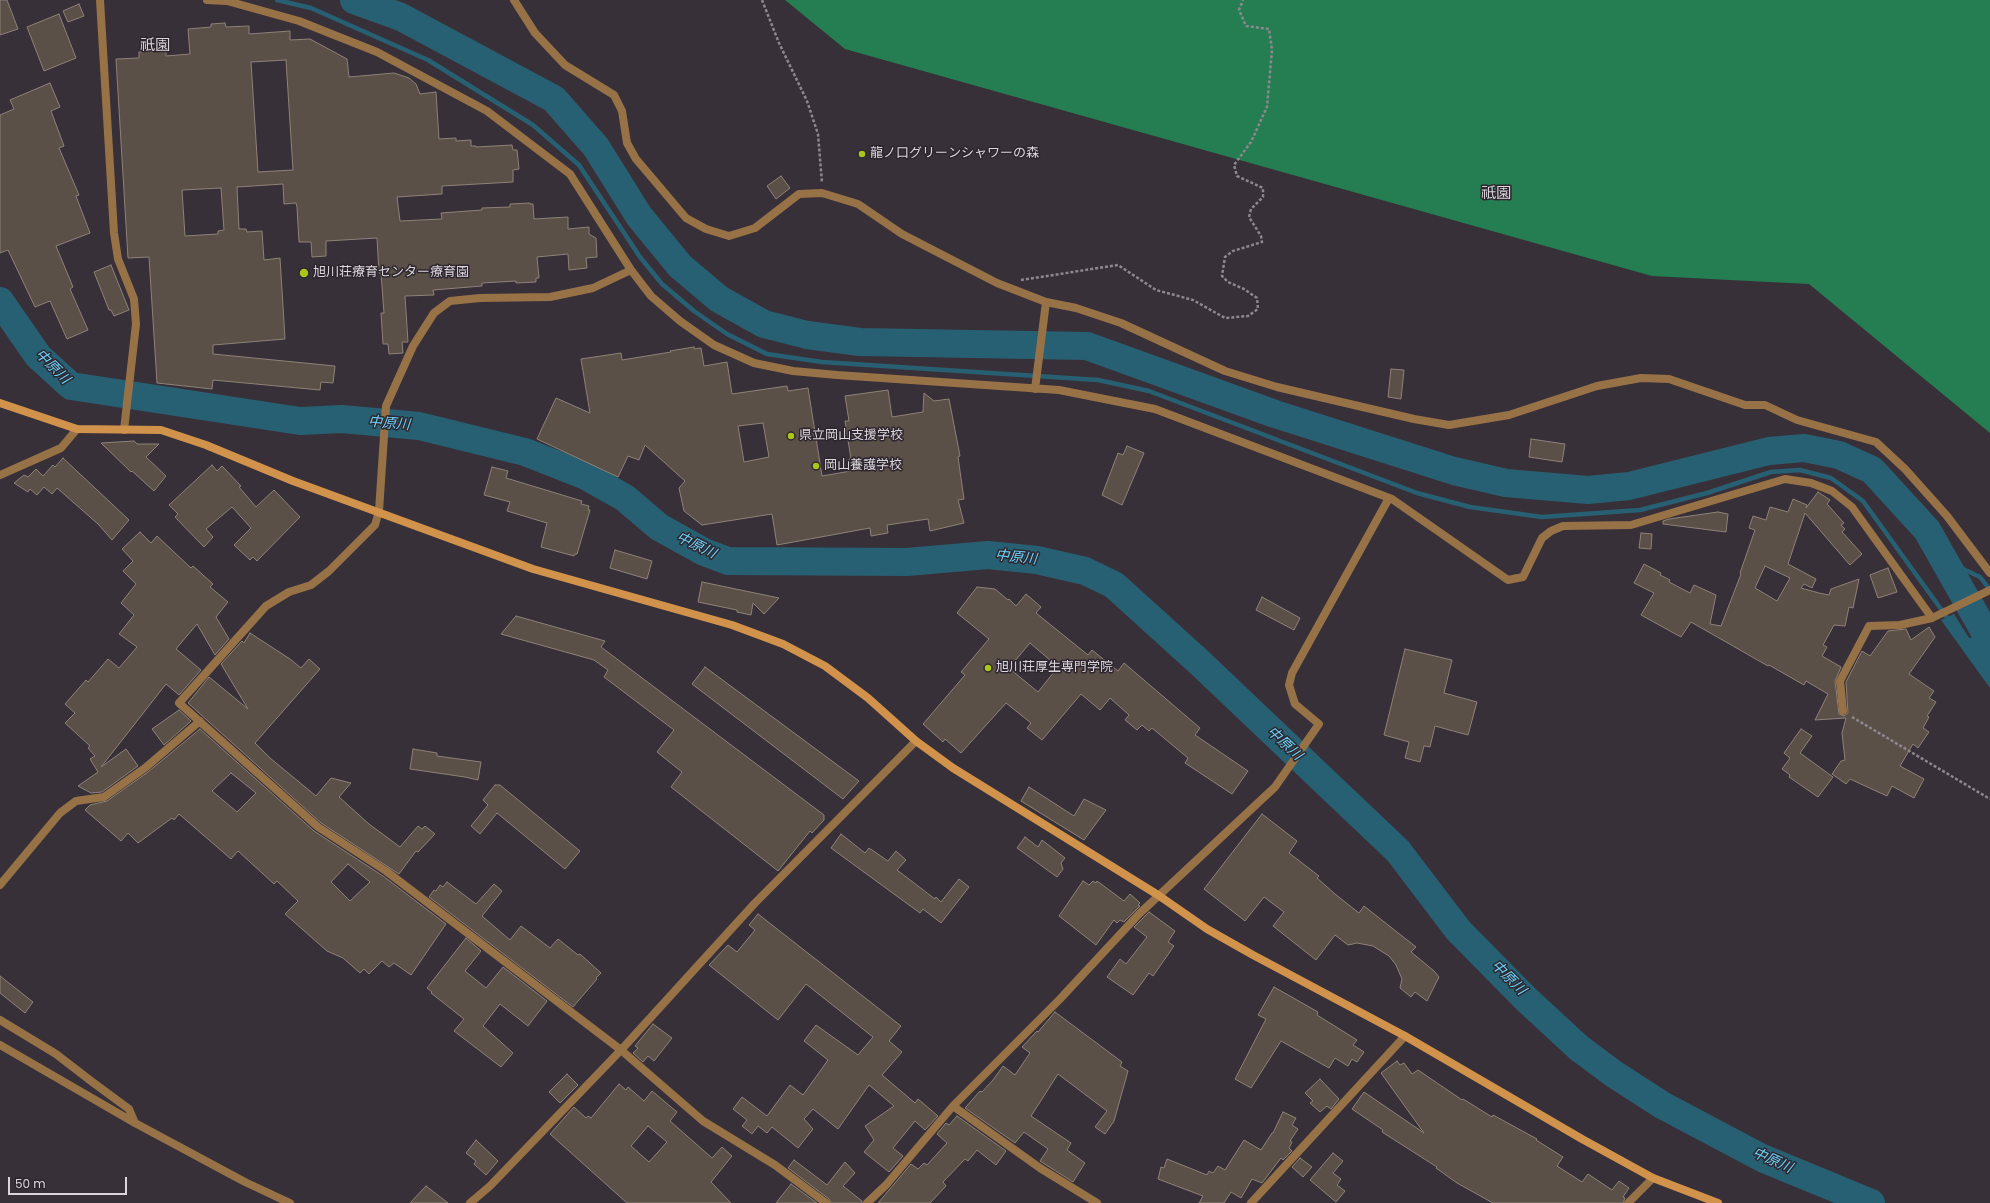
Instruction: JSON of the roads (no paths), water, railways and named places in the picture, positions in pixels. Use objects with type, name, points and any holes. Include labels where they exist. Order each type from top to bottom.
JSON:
[{"type":"street","points":[[100,0],[114,233],[118,260],[134,299],[136,324],[124,430]]},
{"type":"street","points":[[207,0],[227,1],[299,21],[377,52],[487,111],[543,156],[570,174],[630,270],[651,296],[680,322],[714,345],[754,363],[800,372],[1036,385],[1155,409],[1388,498],[1508,580],[1523,577],[1542,538],[1551,531],[1562,526],[1631,525],[1785,479],[1811,483],[1832,490],[1852,507],[1936,616]]},
{"type":"street","points":[[514,0],[535,32],[565,65],[614,95],[622,111],[627,143],[636,159],[686,218],[706,229],[728,236],[754,228],[799,194],[822,193],[858,204],[902,234],[915,241],[997,283],[1046,305],[1076,308],[1121,323],[1225,371],[1276,388],[1414,419],[1449,424],[1509,415],[1597,386],[1641,378],[1670,379],[1745,404],[1765,405],[1797,420],[1876,442],[1905,469],[1947,516],[1990,573]]},
{"type":"street","points":[[630,270],[593,288],[550,297],[480,298],[450,301],[434,313],[413,346],[386,406],[379,511],[375,525],[329,571],[311,585],[289,592],[266,606],[179,703],[318,827],[386,871],[621,1050],[703,1121],[775,1165],[826,1203]]},
{"type":"street","points":[[1036,385],[1046,305]]},
{"type":"street","points":[[0,403],[77,429],[161,430],[206,445],[293,481],[379,511],[533,569],[732,625],[783,644],[825,666],[868,698],[916,741],[953,768],[1158,895],[1207,929],[1405,1036],[1582,1139],[1653,1178],[1718,1203]]},
{"type":"street","points":[[0,475],[61,448],[77,429]]},
{"type":"street","points":[[867,1203],[886,1185],[953,1106],[1065,994],[1158,895],[1275,787],[1319,724],[1295,704],[1289,685],[1292,673],[1388,498]]},
{"type":"street","points":[[1843,711],[1840,681],[1869,626],[1900,625],[1936,616],[1990,590]]},
{"type":"street","points":[[0,885],[60,813],[76,801],[104,797],[145,768],[200,721]]},
{"type":"street","points":[[470,1203],[490,1186],[621,1050],[755,903],[916,741]]},
{"type":"street","points":[[0,1014],[15,1029]]},
{"type":"street","points":[[0,1020],[56,1054],[128,1109],[135,1124]]},
{"type":"street","points":[[1251,1203],[1405,1036]]},
{"type":"street","points":[[0,1045],[135,1124],[245,1182],[290,1203]]},
{"type":"street","points":[[953,1106],[1040,1168],[1097,1203]]},
{"type":"street","points":[[1628,1203],[1653,1178]]},
{"type":"water","points":[[1983,600],[1990,613],[1990,688],[1941,620],[1954,614],[1969,638],[1975,637],[1975,629],[1962,609]]},
{"type":"waterway","points":[[277,0],[311,8],[428,60],[533,125],[579,165],[640,257],[662,284],[694,311],[727,334],[767,354],[822,362],[1098,380],[1149,391],[1417,493],[1470,507],[1542,517],[1640,510],[1707,493],[1771,472],[1800,470],[1831,478],[1863,501],[1951,623]]},
{"type":"waterway","points":[[354,0],[401,17],[554,99],[596,147],[639,216],[680,266],[719,299],[764,324],[807,335],[860,342],[1087,346],[1275,414],[1454,471],[1506,483],[1588,490],[1629,486],[1769,451],[1804,448],[1839,455],[1872,470],[1927,530],[1990,641]]},
{"type":"waterway","name":"中原川","points":[[0,301],[38,356],[71,386],[300,421],[342,419],[419,426],[525,452],[586,476],[625,498],[659,527],[704,552],[728,561],[907,562],[988,555],[1037,560],[1085,571],[1114,585],[1199,662],[1398,851],[1458,930],[1526,999],[1579,1048],[1614,1074],[1662,1105],[1762,1158],[1871,1203]]},
{"type":"waterway","points":[[1944,560],[1980,577],[1990,590]]},
{"type":"place","name":"龍ノ口グリーンシャワーの森","points":[[862,154]]},
{"type":"place","name":"旭川荘療育センター療育園","points":[[304,273]]},
{"type":"place","name":"県立岡山支援学校","points":[[791,436]]},
{"type":"place","name":"岡山養護学校","points":[[816,466]]},
{"type":"place","name":"旭川荘厚生専門学院","points":[[988,668]]},
{"type":"district","name":"祇園","points":[[155,46]]},
{"type":"district","name":"祇園","points":[[1496,194]]}]
